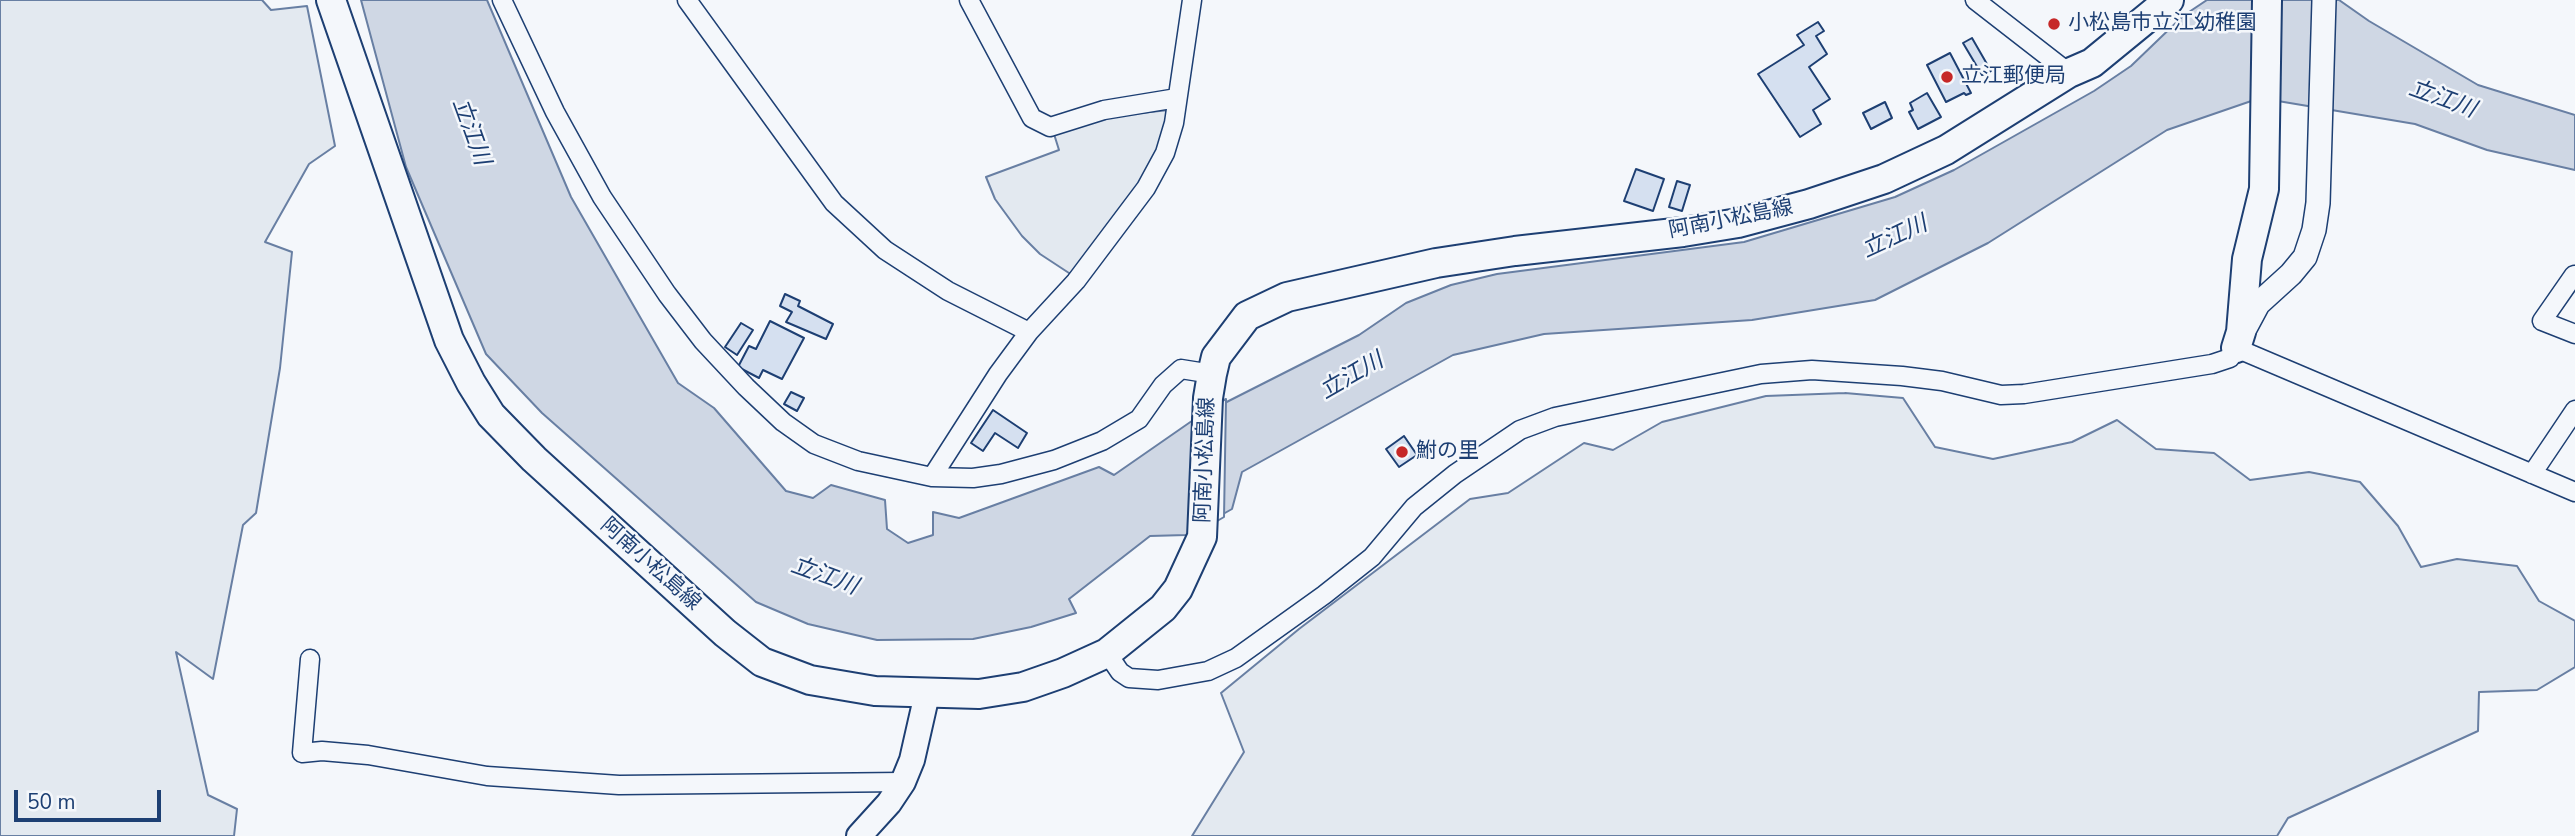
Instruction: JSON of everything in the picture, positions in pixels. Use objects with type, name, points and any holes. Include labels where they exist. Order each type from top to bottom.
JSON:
[{"type":"main road","name":"阿南小松島線","points":[[331,0],[449,340],[491,415],[553,477],[725,633],[762,662],[810,680],[875,691],[927,694],[979,694],[1023,687],[1063,673],[1107,653],[1163,608],[1178,589],[1202,537],[1210,386],[1216,356],[1247,316],[1287,297],[1436,263],[1738,223],[1809,204],[1884,179],[1946,150],[2069,73],[2092,64],[2168,0]]},
{"type":"main road","points":[[2236,348],[2241,332],[2247,259],[2264,189],[2267,0]]},
{"type":"main road","points":[[859,836],[889,803],[903,782],[912,761],[927,694]]},
{"type":"street","points":[[502,0],[555,112],[602,197],[667,294],[703,341],[755,396],[783,422],[814,444],[858,461],[932,477],[973,478],[1054,460],[1102,442],[1139,419],[1163,385],[1181,369],[1210,386]]},
{"type":"street","points":[[687,0],[834,203],[885,250],[948,291],[1029,332]]},
{"type":"street","points":[[969,0],[1032,118],[1050,127],[1104,110],[1177,98]]},
{"type":"street","points":[[932,477],[998,374],[1029,332],[1076,281],[1146,188],[1165,153],[1174,122],[1192,0]]},
{"type":"street","points":[[1975,0],[2069,73]]},
{"type":"street","points":[[1107,653],[1120,672],[1129,678],[1157,680],[1208,671],[1236,658],[1372,557],[1414,507],[1455,474],[1520,430],[1555,417],[1761,374],[1812,370],[1902,376],[1942,381],[2001,395],[2024,394],[2212,364],[2230,358],[2258,304],[2291,274],[2305,257],[2314,230],[2318,203],[2324,0]]},
{"type":"street","points":[[2574,275],[2542,321],[2575,334]]},
{"type":"street","points":[[2236,348],[2575,492]]},
{"type":"street","points":[[2532,474],[2575,410]]},
{"type":"street","points":[[310,659],[302,753],[322,751],[368,755],[487,776],[619,785],[903,782]]},
{"type":"shaded area","points":[[0,0],[262,0],[271,10],[307,6],[335,146],[309,164],[265,242],[292,252],[280,368],[256,513],[243,525],[213,679],[176,652],[208,795],[237,809],[234,836],[0,836]]},
{"type":"shaded area","points":[[1169,110],[1163,142],[1154,163],[1072,275],[1040,254],[1022,236],[995,199],[986,177],[1059,150],[1054,134],[1103,117]]},
{"type":"shaded area","points":[[1845,393],[1903,398],[1935,447],[1993,459],[2072,442],[2117,420],[2156,449],[2214,453],[2250,480],[2309,472],[2360,482],[2398,526],[2421,567],[2457,559],[2517,566],[2539,601],[2575,621],[2575,667],[2537,690],[2479,692],[2478,731],[2288,818],[2277,836],[1192,836],[1244,752],[1221,693],[1299,629],[1470,499],[1508,493],[1584,443],[1613,450],[1662,422],[1766,396]]},
{"type":"water","name":"立江川","points":[[361,0],[487,0],[571,197],[678,383],[714,408],[786,491],[813,498],[831,485],[885,500],[887,529],[908,543],[933,535],[933,512],[959,518],[1099,467],[1114,475],[1199,416],[1359,335],[1406,303],[1451,285],[1497,274],[1744,242],[1895,197],[1954,170],[2094,91],[2131,66],[2183,16],[2207,0],[2339,0],[2369,21],[2478,85],[2575,115],[2575,170],[2487,150],[2415,124],[2260,98],[2167,130],[1988,243],[1875,300],[1752,320],[1544,334],[1453,355],[1242,472],[1232,509],[1186,535],[1150,536],[1069,599],[1076,613],[1031,627],[973,639],[877,640],[808,624],[756,602],[542,413],[486,354],[406,167]]},
{"type":"pier","points":[[1226,399],[1224,517],[1188,538],[1192,514],[1192,417]]},
{"type":"building","points":[[1818,22],[1824,31],[1816,36],[1827,54],[1809,67],[1830,99],[1813,110],[1821,124],[1800,137],[1758,74],[1804,45],[1797,35]]},
{"type":"building","points":[[1972,38],[1991,71],[1982,75],[1963,43]]},
{"type":"building","points":[[1950,53],[1971,93],[1964,93],[1946,102],[1927,65]]},
{"type":"building","points":[[1927,93],[1941,117],[1918,129],[1909,112],[1913,110],[1910,103]]},
{"type":"building","points":[[1885,102],[1892,118],[1871,129],[1863,113]]},
{"type":"building","points":[[1636,169],[1664,179],[1653,211],[1624,201]]},
{"type":"building","points":[[1677,181],[1690,185],[1682,211],[1669,207]]},
{"type":"building","points":[[785,294],[800,301],[798,306],[833,324],[826,339],[786,322],[792,312],[780,306]]},
{"type":"building","points":[[770,321],[804,338],[782,379],[763,370],[759,378],[738,367],[749,346],[756,349]]},
{"type":"building","points":[[741,323],[753,330],[737,355],[725,347]]},
{"type":"building","points":[[791,392],[804,398],[797,411],[784,404]]},
{"type":"building","points":[[993,410],[1027,433],[1018,448],[995,433],[983,451],[971,443]]},
{"type":"building","name":"鮒の里","points":[[1404,436],[1417,455],[1399,467],[1386,449]]},
{"type":"place","name":"小松島市立江幼稚園","points":[[2054,24]]},
{"type":"place","name":"立江郵便局","points":[[1947,77]]},
{"type":"place","name":"鮒の里","points":[[1402,452]]}]
